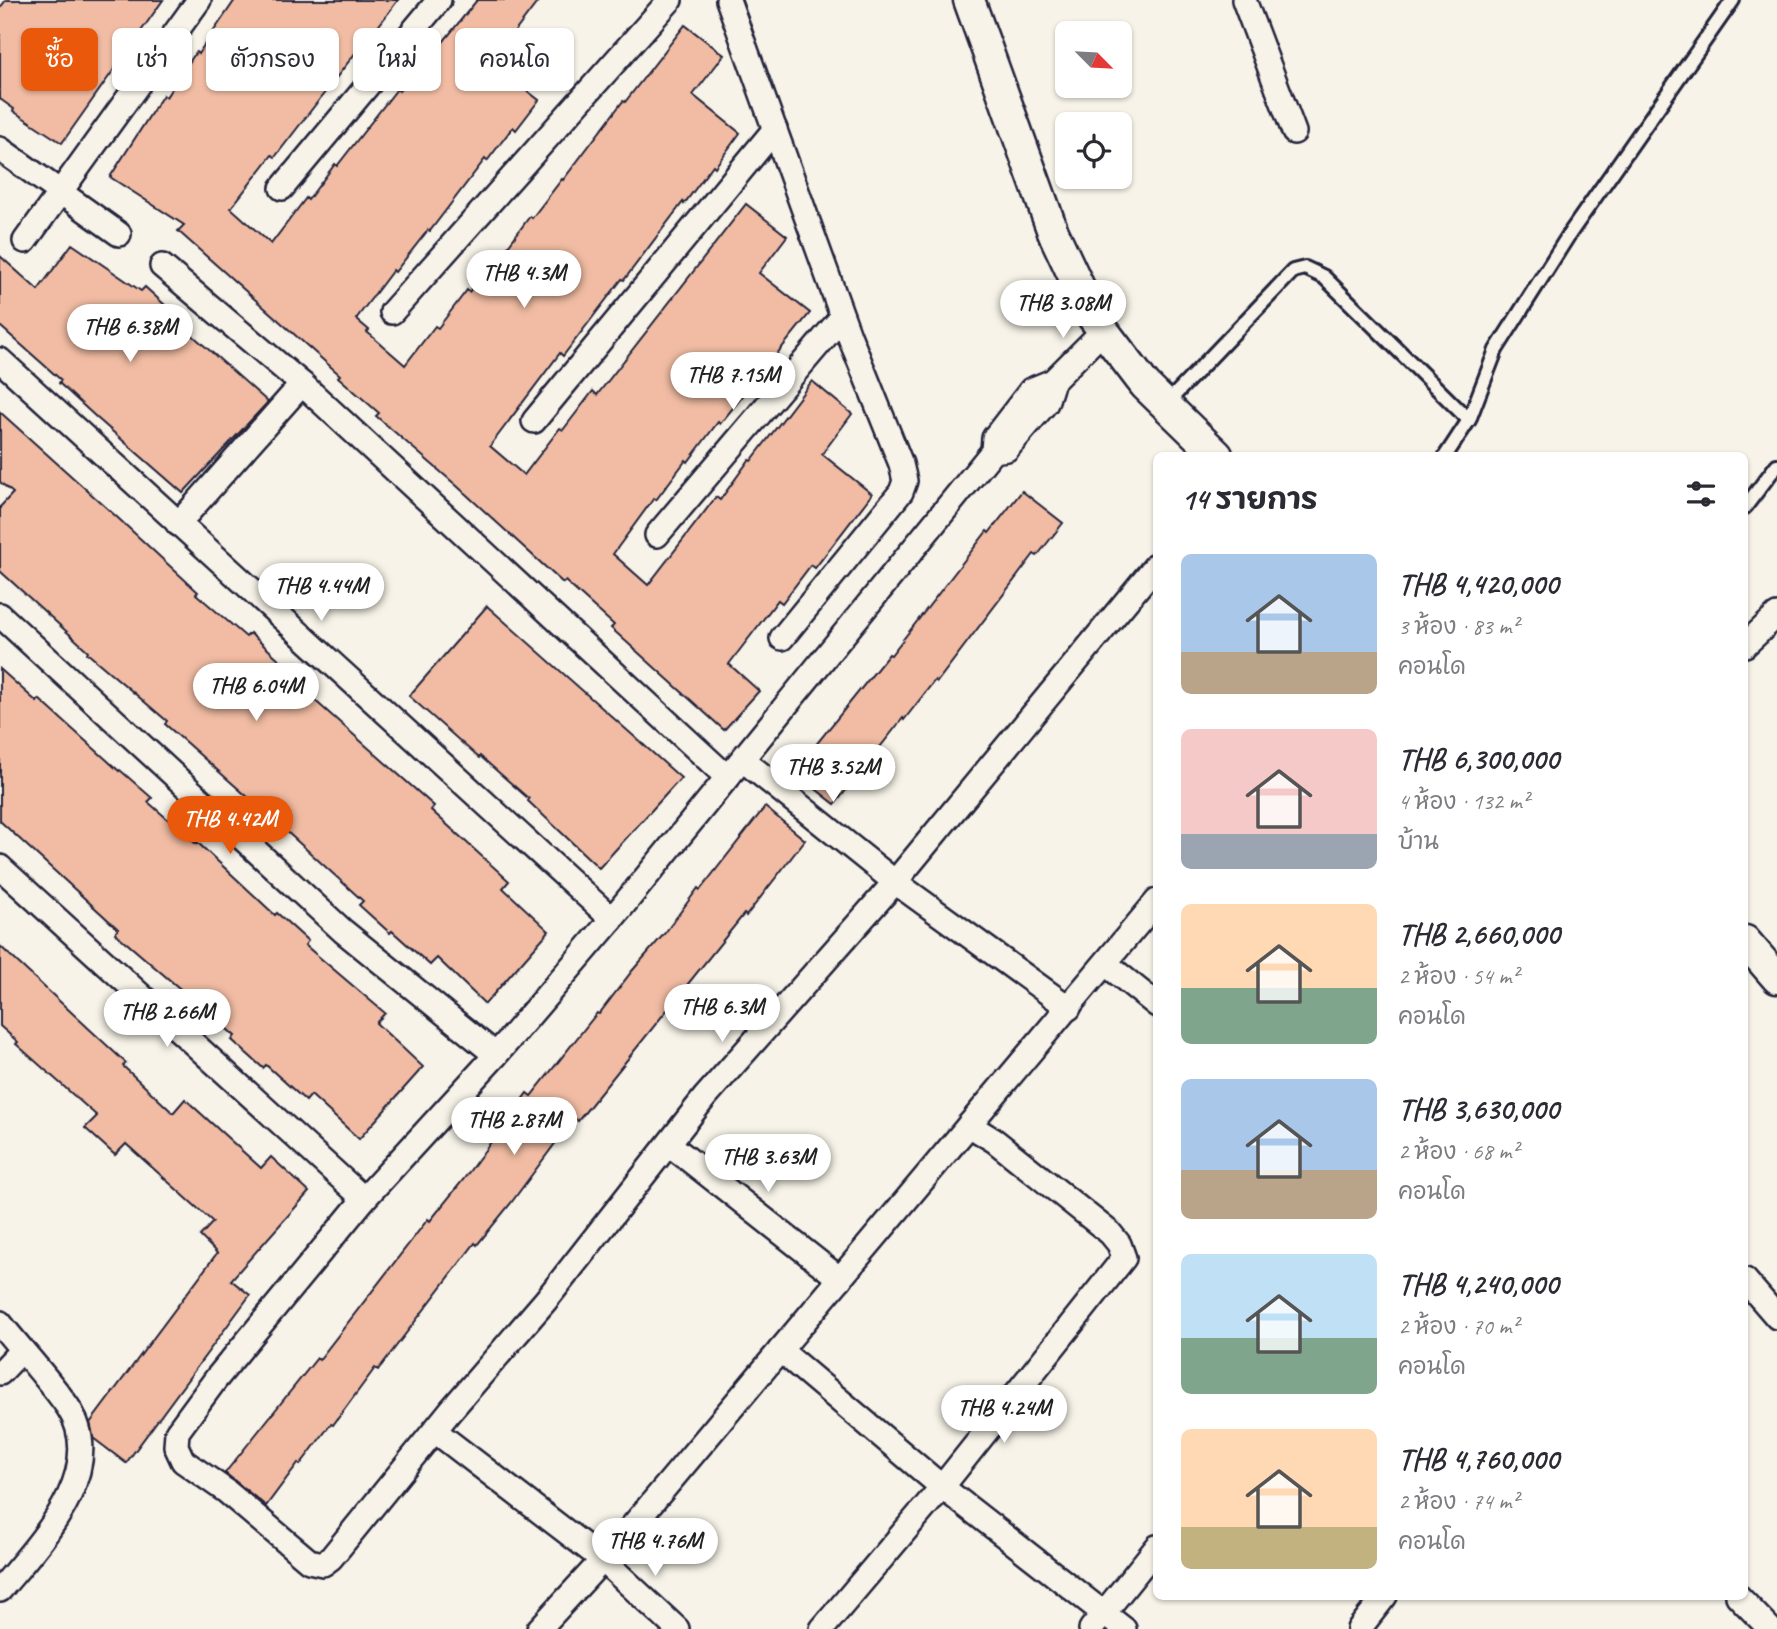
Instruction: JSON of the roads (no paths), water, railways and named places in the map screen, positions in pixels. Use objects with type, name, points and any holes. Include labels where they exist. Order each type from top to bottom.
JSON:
[{"type":"street","points":[[24,241],[199,0]]},
{"type":"street","points":[[282,188],[439,0]]},
{"type":"street","points":[[392,312],[670,0]]},
{"type":"street","points":[[727,0],[842,317],[901,464],[905,481],[901,492],[782,638]]},
{"type":"street","points":[[969,0],[1054,232],[1093,317],[1145,385],[1214,452]]},
{"type":"street","points":[[1244,0],[1294,132]]},
{"type":"street","points":[[534,421],[775,129]]},
{"type":"street","points":[[0,149],[119,234]]},
{"type":"street","points":[[162,266],[302,384],[728,778]]},
{"type":"street","points":[[657,535],[842,317]]},
{"type":"street","points":[[1104,330],[1053,381],[1031,390],[993,438],[993,451],[612,919],[496,1055],[364,1199],[216,1379],[177,1432],[176,1446],[183,1461],[226,1491],[309,1561],[323,1564],[331,1558],[546,1300],[705,1097],[895,882],[1153,569]]},
{"type":"street","points":[[0,360],[612,919]]},
{"type":"street","points":[[178,524],[302,384]]},
{"type":"street","points":[[0,615],[343,930],[496,1055]]},
{"type":"street","points":[[1748,642],[1777,615]]},
{"type":"street","points":[[743,760],[895,882],[1069,1008]]},
{"type":"street","points":[[0,867],[364,1199]]},
{"type":"street","points":[[539,1629],[603,1560],[1153,906]]},
{"type":"street","points":[[1748,944],[1777,978]]},
{"type":"street","points":[[1106,964],[1153,1002]]},
{"type":"street","points":[[822,1629],[942,1486],[1124,1258],[1119,1244],[1110,1233],[995,1141],[969,1125]]},
{"type":"street","points":[[668,1143],[840,1279]]},
{"type":"street","points":[[1748,1283],[1777,1317]]},
{"type":"street","points":[[0,1323],[69,1409],[82,1445],[79,1475],[66,1503],[27,1558],[0,1590]]},
{"type":"street","points":[[0,1373],[22,1350]]},
{"type":"street","points":[[780,1350],[1097,1621],[1124,1629]]},
{"type":"street","points":[[435,1431],[603,1560],[677,1629]]},
{"type":"street","points":[[1097,1621],[1153,1552]]},
{"type":"street","points":[[1359,1629],[1382,1600]]},
{"type":"street","points":[[1742,1600],[1770,1629]]},
{"type":"lane","points":[[1448,452],[1469,420],[1496,350],[1570,233],[1733,0]]},
{"type":"lane","points":[[1165,405],[1293,271],[1305,268],[1324,277],[1469,420]]},
{"type":"lane","points":[[1748,504],[1777,464]]}]
